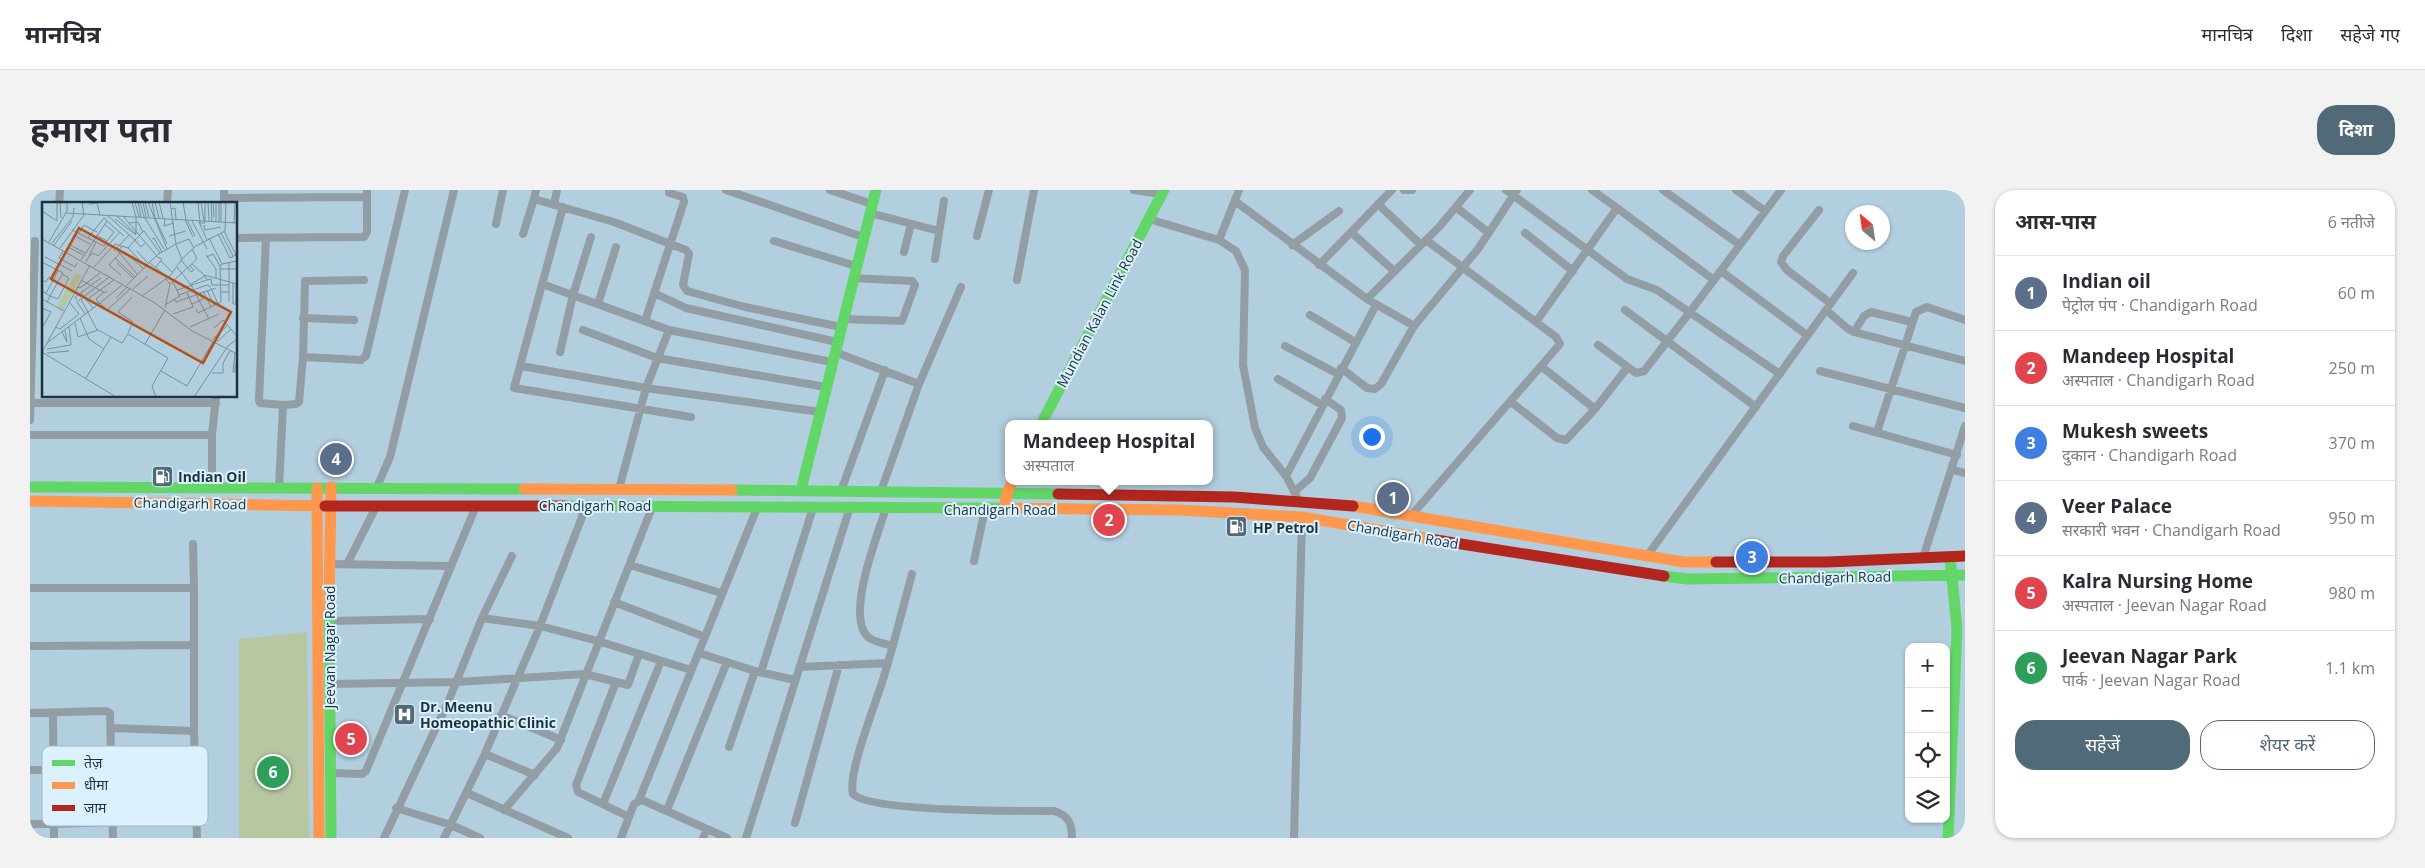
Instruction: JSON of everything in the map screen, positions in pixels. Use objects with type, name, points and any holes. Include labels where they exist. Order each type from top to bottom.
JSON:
[{"type":"main road","points":[[801,490],[876,190]]},
{"type":"main road","name":"Mundian Kalan Link Road","points":[[1043,420],[1161,196]]},
{"type":"main road","points":[[1004,509],[1010,485]]},
{"type":"main road","name":"Chandigarh Road","points":[[30,487],[801,490],[1296,496],[1410,517],[1683,562],[1827,562],[1965,556]]},
{"type":"main road","name":"Jeevan Nagar Road","points":[[331,487],[329,564],[329,773],[331,838]]},
{"type":"main road","name":"Jeevan Nagar Road","points":[[317,488],[318,838]]},
{"type":"main road","name":"Chandigarh Road","points":[[30,501],[376,507],[653,505],[757,508],[1179,510],[1302,517],[1632,573],[1687,579],[1965,575]]},
{"type":"main road","points":[[1948,838],[1957,629],[1950,557]]},
{"type":"street","points":[[303,357],[348,360],[365,357],[405,190]]},
{"type":"street","points":[[377,487],[390,457],[454,190]]},
{"type":"street","points":[[496,224],[503,190]]},
{"type":"street","points":[[523,234],[536,190]]},
{"type":"street","points":[[554,205],[558,190]]},
{"type":"street","points":[[645,321],[672,244],[684,200],[682,197],[669,193],[668,190]]},
{"type":"street","points":[[726,190],[864,237]]},
{"type":"street","points":[[830,190],[871,209],[911,224],[939,231]]},
{"type":"street","points":[[977,236],[988,190]]},
{"type":"street","points":[[1017,280],[1034,190]]},
{"type":"street","points":[[1134,190],[1161,196]]},
{"type":"street","points":[[1219,240],[1239,190]]},
{"type":"street","points":[[1319,265],[1392,190]]},
{"type":"street","points":[[1404,190],[1412,190]]},
{"type":"street","points":[[1367,299],[1457,208],[1470,190]]},
{"type":"street","points":[[1506,190],[1515,192],[1586,251],[1627,279],[1654,288],[1780,374]]},
{"type":"street","points":[[1592,190],[1714,280]]},
{"type":"street","points":[[1664,190],[1740,245]]},
{"type":"street","points":[[1736,190],[1765,211]]},
{"type":"street","points":[[1598,345],[1627,368],[1636,373],[1644,371],[1781,190]]},
{"type":"street","points":[[1285,346],[1339,371],[1367,388],[1375,389],[1381,384],[1414,326],[1464,268],[1515,192]]},
{"type":"street","points":[[224,197],[367,193],[367,232],[364,237],[238,238]]},
{"type":"street","points":[[534,199],[614,222],[672,244],[689,253],[683,285],[688,292],[745,307],[842,323],[902,321],[915,286],[912,281],[853,278]]},
{"type":"street","points":[[936,259],[944,201]]},
{"type":"street","points":[[1235,201],[1367,299],[1414,326]]},
{"type":"street","points":[[1378,204],[1424,242],[1464,268],[1556,337],[1560,344],[1410,517]]},
{"type":"street","points":[[563,207],[514,386],[516,389],[691,417]]},
{"type":"street","points":[[1457,208],[1489,233]]},
{"type":"street","points":[[1536,322],[1617,208]]},
{"type":"street","points":[[1819,210],[1783,256],[1781,262],[1787,270],[1828,307],[1847,328],[1854,332],[1965,361]]},
{"type":"street","points":[[1292,245],[1339,211]]},
{"type":"street","points":[[1149,219],[1219,240],[1233,248],[1243,265],[1245,291],[1243,327],[1244,365],[1251,414],[1263,447],[1286,476],[1296,496]]},
{"type":"street","points":[[904,252],[911,224]]},
{"type":"street","points":[[1350,232],[1394,271]]},
{"type":"street","points":[[1525,233],[1573,271]]},
{"type":"street","points":[[560,352],[573,295],[591,237]]},
{"type":"street","points":[[266,238],[260,403],[283,405],[299,403],[306,281],[364,280]]},
{"type":"street","points":[[30,420],[34,284],[32,270],[36,241]]},
{"type":"street","points":[[774,241],[856,266]]},
{"type":"street","points":[[598,304],[616,247]]},
{"type":"street","points":[[1721,271],[1807,335]]},
{"type":"street","points":[[1647,556],[1853,274]]},
{"type":"street","points":[[34,284],[42,284]]},
{"type":"street","points":[[542,284],[669,330],[835,352]]},
{"type":"street","points":[[881,491],[919,384],[961,287]]},
{"type":"street","points":[[654,293],[686,308],[835,352],[919,384]]},
{"type":"street","points":[[1286,476],[1339,371],[1376,305]]},
{"type":"street","points":[[1877,432],[1916,312],[1927,307],[1965,320]]},
{"type":"street","points":[[1625,310],[1756,407]]},
{"type":"street","points":[[1854,332],[1864,316],[1871,312],[1912,322]]},
{"type":"street","points":[[1310,315],[1356,342]]},
{"type":"street","points":[[303,318],[354,320]]},
{"type":"street","points":[[583,330],[657,358],[826,387]]},
{"type":"street","points":[[618,489],[646,388],[669,330]]},
{"type":"street","points":[[520,366],[646,388],[820,412]]},
{"type":"street","points":[[1542,367],[1595,409]]},
{"type":"street","points":[[1511,402],[1562,440],[1572,436],[1627,368]]},
{"type":"street","points":[[841,491],[885,370]]},
{"type":"street","points":[[1820,371],[1965,408]]},
{"type":"street","points":[[1278,379],[1341,410],[1342,418],[1310,478],[1296,496]]},
{"type":"street","points":[[32,403],[124,399],[216,400],[212,435],[212,488]]},
{"type":"street","points":[[279,487],[283,405]]},
{"type":"street","points":[[1853,426],[1957,455]]},
{"type":"street","points":[[1923,558],[1953,470],[1965,426]]},
{"type":"street","points":[[30,435],[212,435]]},
{"type":"street","points":[[1953,470],[1965,473]]},
{"type":"street","points":[[504,810],[555,752],[561,740],[585,674],[653,505]]},
{"type":"street","points":[[329,773],[365,772],[476,506]]},
{"type":"street","points":[[444,838],[485,754],[540,626],[582,517],[584,506]]},
{"type":"street","points":[[347,564],[376,507]]},
{"type":"street","points":[[746,838],[850,507]]},
{"type":"street","points":[[620,838],[634,804],[639,800],[757,508]]},
{"type":"street","points":[[729,747],[758,671],[813,508]]},
{"type":"street","points":[[886,508],[863,581],[860,616],[866,635],[893,646]]},
{"type":"street","points":[[974,560],[985,509]]},
{"type":"street","points":[[1294,838],[1302,517]]},
{"type":"street","points":[[193,544],[194,746]]},
{"type":"street","points":[[384,838],[396,808],[457,682],[482,618],[512,556]]},
{"type":"street","points":[[329,564],[450,566]]},
{"type":"street","points":[[630,565],[721,594]]},
{"type":"street","points":[[912,574],[893,646],[857,762],[852,790],[856,797],[866,801],[915,807],[1054,811],[1064,814],[1069,820],[1072,827],[1072,838]]},
{"type":"street","points":[[30,588],[194,588]]},
{"type":"street","points":[[614,602],[705,637]]},
{"type":"street","points":[[482,618],[540,626],[598,641],[691,670]]},
{"type":"street","points":[[329,621],[430,619]]},
{"type":"street","points":[[30,646],[194,646]]},
{"type":"street","points":[[699,653],[795,680]]},
{"type":"street","points":[[330,684],[457,682],[585,674],[629,685],[639,654]]},
{"type":"street","points":[[603,804],[661,661]]},
{"type":"street","points":[[667,810],[727,662]]},
{"type":"street","points":[[800,667],[888,663]]},
{"type":"street","points":[[795,823],[839,665]]},
{"type":"street","points":[[616,682],[576,785],[578,792],[629,816]]},
{"type":"street","points":[[30,713],[106,711],[111,715],[112,746]]},
{"type":"street","points":[[53,713],[54,746]]},
{"type":"street","points":[[502,715],[561,740]]},
{"type":"street","points":[[112,728],[194,731]]},
{"type":"street","points":[[485,754],[535,775]]},
{"type":"street","points":[[467,793],[568,838]]},
{"type":"street","points":[[639,800],[646,800],[727,838]]},
{"type":"street","points":[[396,808],[451,825],[480,838]]},
{"type":"street","points":[[703,838],[707,829]]},
{"type":"green space","points":[[307,632],[309,838],[239,838],[239,639]]},
{"type":"traffic: fast","points":[[801,490],[876,190]]},
{"type":"traffic: fast","points":[[1043,420],[1164,190]]},
{"type":"traffic: fast","points":[[30,487],[524,489]]},
{"type":"traffic: fast","points":[[732,490],[1058,494]]},
{"type":"traffic: fast","points":[[565,506],[1004,508]]},
{"type":"traffic: fast","points":[[1948,838],[1957,629],[1950,557]]},
{"type":"traffic: fast","points":[[1664,576],[1687,579],[1965,575]]},
{"type":"traffic: fast","points":[[329,608],[331,838]]},
{"type":"traffic: slow","points":[[1004,509],[1007,493],[1011,485]]},
{"type":"traffic: slow","points":[[329,608],[331,487]]},
{"type":"traffic: slow","points":[[317,488],[319,838]]},
{"type":"traffic: slow","points":[[524,489],[732,490]]},
{"type":"traffic: slow","points":[[30,501],[325,506]]},
{"type":"traffic: slow","points":[[1353,506],[1683,562],[1716,562]]},
{"type":"traffic: slow","points":[[1004,508],[1179,510],[1302,517],[1436,540]]},
{"type":"traffic: jam","points":[[1058,494],[1234,497],[1353,506]]},
{"type":"traffic: jam","points":[[325,506],[565,506]]},
{"type":"traffic: jam","points":[[1436,540],[1664,576]]},
{"type":"traffic: jam","points":[[1716,562],[1827,562],[1965,556]]},
{"type":"place","name":"Veer Palace","points":[[336,459]]},
{"type":"place","name":"Indian Oil","points":[[162,476]]},
{"type":"place","name":"Indian oil","points":[[1393,498]]},
{"type":"place","name":"Mandeep Hospital","points":[[1109,520]]},
{"type":"place","name":"HP Petrol","points":[[1237,527]]},
{"type":"place","name":"Mukesh sweets","points":[[1752,557]]},
{"type":"place","name":"Dr. Meenu Homeopathic Clinic","points":[[404,714]]},
{"type":"place","name":"Kalra Nursing Home","points":[[351,739]]},
{"type":"place","name":"Jeevan Nagar Park","points":[[273,772]]}]
